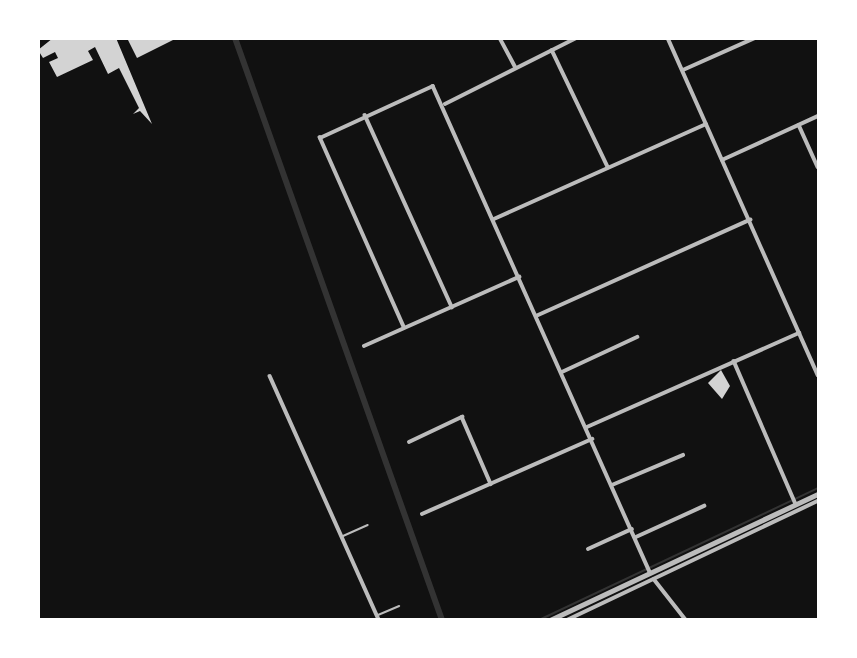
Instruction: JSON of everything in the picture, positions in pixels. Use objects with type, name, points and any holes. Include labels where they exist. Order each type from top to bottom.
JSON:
[{"type":"street","points":[[500,38],[515,66]]},
{"type":"street","points":[[445,104],[515,66],[576,38]]},
{"type":"street","points":[[668,38],[818,375]]},
{"type":"street","points":[[682,71],[755,38]]},
{"type":"street","points":[[552,50],[608,167]]},
{"type":"street","points":[[404,328],[321,137],[430,86],[445,104],[649,569]]},
{"type":"street","points":[[365,115],[452,307]]},
{"type":"street","points":[[722,160],[818,116]]},
{"type":"street","points":[[494,219],[706,124]]},
{"type":"street","points":[[799,125],[818,167]]},
{"type":"street","points":[[537,316],[750,220]]},
{"type":"street","points":[[365,345],[519,277]]},
{"type":"street","points":[[587,427],[800,332]]},
{"type":"street","points":[[562,372],[637,337]]},
{"type":"street","points":[[734,361],[796,503]]},
{"type":"street","points":[[271,376],[378,617]]},
{"type":"street","points":[[409,442],[462,417],[491,484]]},
{"type":"street","points":[[422,514],[592,439]]},
{"type":"street","points":[[612,485],[683,455]]},
{"type":"street","points":[[550,620],[649,569],[818,494]]},
{"type":"street","points":[[567,620],[818,501]]},
{"type":"street","points":[[636,537],[704,506]]},
{"type":"street","points":[[588,549],[632,529]]},
{"type":"street","points":[[654,579],[686,620]]},
{"type":"lane","points":[[342,536],[368,525]]},
{"type":"lane","points":[[378,617],[399,606]]},
{"type":"building","points":[[53,38],[116,38],[152,124],[140,111],[133,114],[139,108],[119,68],[108,74],[95,47],[88,51],[93,60],[57,77],[49,62],[58,58],[55,52],[43,58],[38,50]]},
{"type":"building","points":[[127,38],[177,38],[137,58]]},
{"type":"building","points":[[721,370],[730,386],[722,399],[708,383]]},
{"type":"waterway","points":[[235,38],[442,620]]},
{"type":"waterway","points":[[539,620],[818,488]]}]
